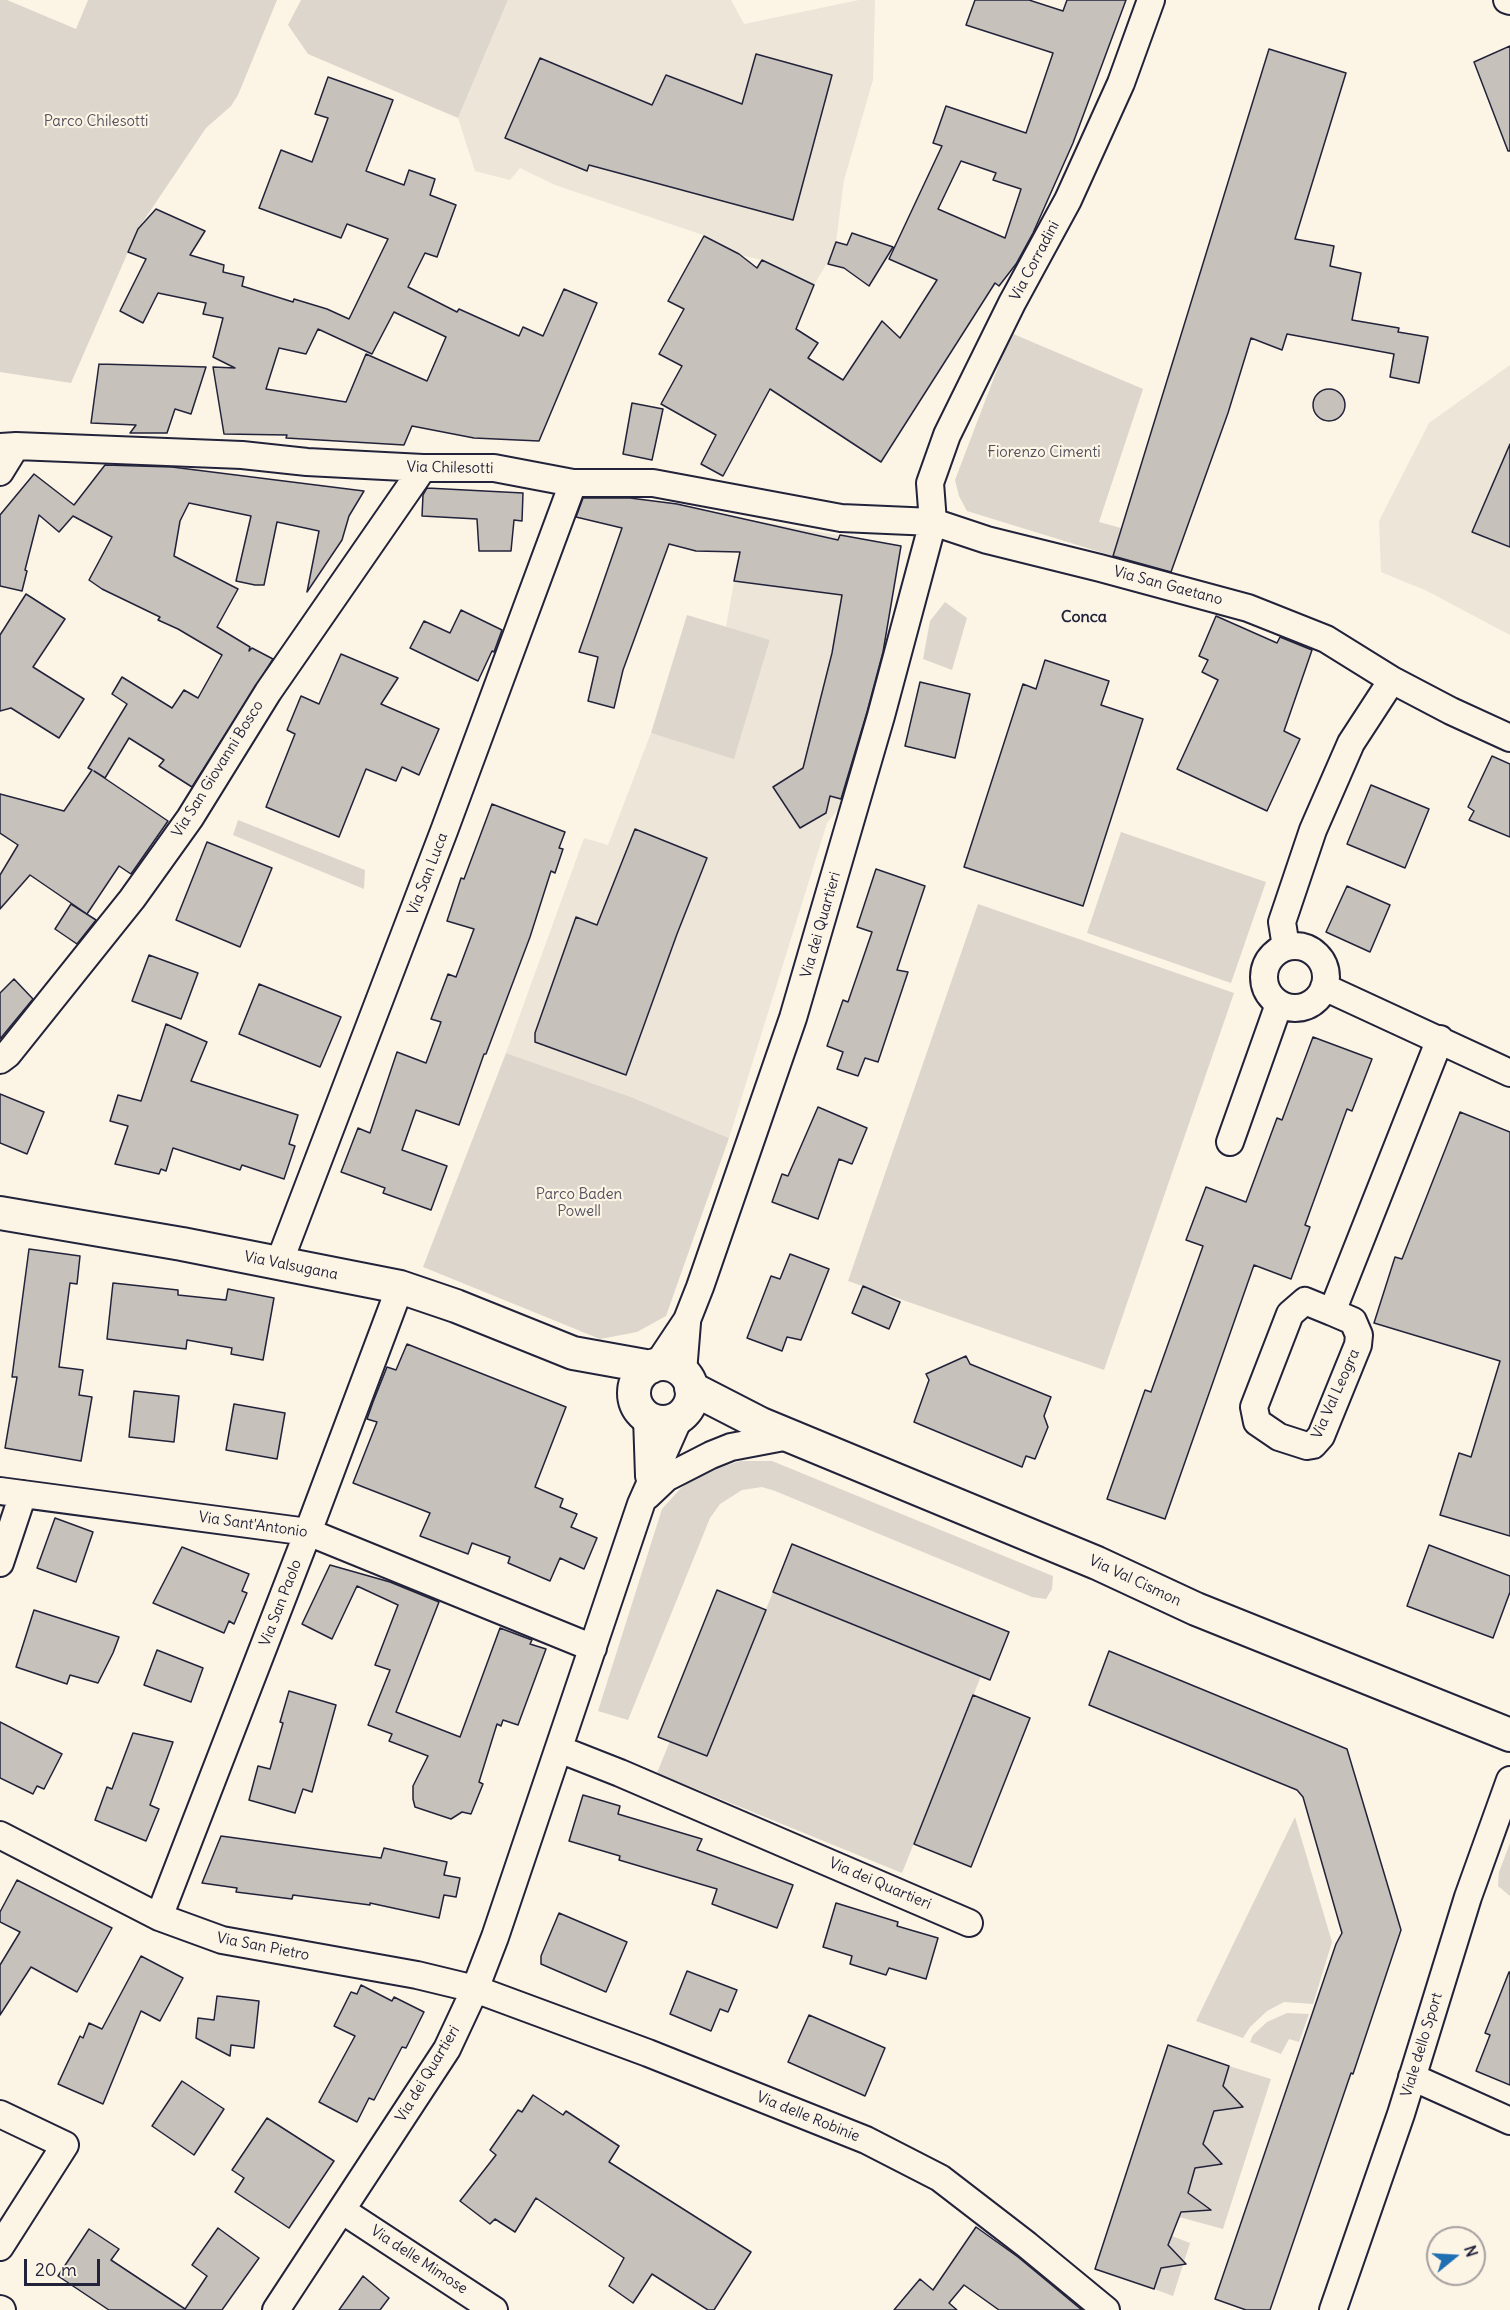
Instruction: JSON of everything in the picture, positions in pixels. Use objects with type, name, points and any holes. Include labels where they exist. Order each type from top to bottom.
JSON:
[{"type":"main road","name":"Via Valsugana","points":[[0,1213],[400,1287],[456,1306],[573,1353],[674,1387]]},
{"type":"main road","name":"Via Valsugana","points":[[573,1353],[612,1382],[642,1410]]},
{"type":"main road","points":[[638,1378],[674,1387],[664,1422],[642,1410],[634,1395],[638,1378]]},
{"type":"main road","name":"Via Val Cismon","points":[[674,1387],[1096,1563],[1196,1609],[1510,1736]]},
{"type":"street","name":"Via Corradini","points":[[933,522],[930,483],[947,435],[1012,303],[1068,200],[1121,83],[1151,0]]},
{"type":"street","name":"Via Chilesotti","points":[[8,447],[242,455],[307,462],[423,468],[494,468],[573,483],[653,483],[841,518],[933,522]]},
{"type":"street","points":[[0,472],[8,447]]},
{"type":"street","name":"Via San Giovanni Bosco","points":[[0,1060],[8,1054],[145,880],[190,818],[268,692],[423,468]]},
{"type":"street","name":"Via San Luca","points":[[279,1263],[444,831],[573,483]]},
{"type":"street","name":"Via San Gaetano","points":[[933,522],[987,540],[1248,608],[1326,639],[1392,680],[1510,738]]},
{"type":"street","name":"Via dei Quartieri","points":[[276,2310],[447,2049],[495,1937],[645,1493],[674,1387],[687,1320],[793,1018],[881,717],[933,522]]},
{"type":"street","points":[[1286,947],[1282,922],[1313,830],[1350,743],[1392,680]]},
{"type":"street","points":[[1286,947],[1305,947],[1314,952],[1325,968],[1324,987],[1313,1002],[1305,1006],[1296,1008],[1279,1004],[1268,992],[1264,975],[1270,958],[1286,947]]},
{"type":"street","points":[[1324,987],[1510,1073]]},
{"type":"street","points":[[1230,1142],[1279,1004]]},
{"type":"street","points":[[1332,1312],[1440,1039]]},
{"type":"street","name":"Via San Paolo","points":[[159,1917],[400,1287]]},
{"type":"street","name":"Via Val Leogra","points":[[1305,1301],[1332,1312],[1353,1321],[1359,1335],[1358,1345],[1321,1436],[1313,1445],[1307,1446],[1279,1437],[1257,1422],[1254,1407],[1290,1314],[1305,1301]]},
{"type":"street","name":"Via dei Quartieri","points":[[642,1410],[645,1493]]},
{"type":"street","points":[[645,1493],[666,1478],[711,1455],[775,1430]]},
{"type":"street","points":[[0,1563],[11,1492]]},
{"type":"street","name":"Via Sant'Antonio","points":[[11,1492],[308,1532],[592,1648]]},
{"type":"street","name":"Via dei Quartieri","points":[[559,1749],[969,1923]]},
{"type":"street","name":"Viale dello Sport","points":[[1333,2310],[1401,2114],[1468,1897],[1510,1780]]},
{"type":"street","name":"Via San Pietro","points":[[0,1835],[159,1917],[222,1940],[417,1975],[474,1989]]},
{"type":"street","name":"Via delle Robinie","points":[[474,1989],[648,2053],[866,2140],[940,2178],[1106,2310]]},
{"type":"street","points":[[1412,2077],[1510,2121]]},
{"type":"street","points":[[0,2114],[65,2145],[0,2247]]},
{"type":"street","name":"Via delle Mimose","points":[[343,2211],[494,2310]]},
{"type":"shaded area","points":[[508,0],[731,0],[744,24],[859,0],[875,0],[873,80],[844,180],[836,242],[830,258],[814,285],[762,260],[740,255],[703,235],[555,185],[520,168],[510,180],[475,171],[458,118]]},
{"type":"shaded area","points":[[1510,365],[1510,635],[1427,591],[1381,572],[1379,521],[1429,423]]},
{"type":"shaded area","points":[[745,519],[901,546],[881,662],[846,800],[827,823],[729,1138],[631,1097],[506,1053],[584,838],[608,845],[651,733],[734,758],[770,641],[726,627]]},
{"type":"green space","name":"Parco Chilesotti","points":[[0,0],[7,0],[76,29],[88,0],[277,0],[238,95],[231,106],[206,128],[138,229],[71,383],[0,372]]},
{"type":"green space","points":[[301,0],[508,0],[458,118],[308,54],[288,25]]},
{"type":"green space","name":"Fiorenzo Cimenti","points":[[1011,333],[1143,389],[1099,522],[1121,528],[1113,556],[967,511],[959,496],[955,480]]},
{"type":"green space","points":[[945,602],[967,618],[952,670],[923,659],[930,621]]},
{"type":"green space","points":[[687,615],[770,640],[734,759],[651,733]]},
{"type":"green space","points":[[238,820],[365,870],[364,889],[233,835]]},
{"type":"green space","points":[[1121,832],[1266,882],[1231,983],[1087,933]]},
{"type":"green space","points":[[978,904],[1234,993],[1104,1370],[848,1281]]},
{"type":"green space","name":"Parco Baden Powell","points":[[506,1053],[631,1097],[729,1138],[666,1316],[637,1332],[600,1339],[423,1267]]},
{"type":"green space","points":[[741,1461],[772,1461],[1053,1576],[1052,1589],[1046,1599],[1032,1597],[775,1491],[762,1487],[742,1490],[720,1504],[710,1518],[628,1720],[598,1711],[662,1509],[681,1488],[704,1472]]},
{"type":"green space","points":[[773,1592],[981,1676],[902,1873],[657,1773],[670,1741],[707,1756]]},
{"type":"green space","points":[[1295,1817],[1332,1942],[1313,2004],[1284,2002],[1267,2011],[1250,2027],[1243,2038],[1196,2021]]},
{"type":"green space","points":[[1510,1843],[1510,1896],[1498,1886],[1499,1872]]},
{"type":"green space","points":[[1287,2013],[1309,2014],[1299,2042],[1289,2039],[1281,2054],[1250,2042],[1253,2035],[1267,2022]]},
{"type":"green space","points":[[1229,2066],[1271,2079],[1223,2229],[1179,2217],[1215,2106],[1234,2098],[1231,2094],[1221,2091]]},
{"type":"green space","points":[[1172,2236],[1190,2243],[1173,2296],[1154,2289],[1162,2264],[1170,2266],[1177,2264],[1178,2256],[1166,2250]]},
{"type":"building","points":[[975,0],[1029,0],[1063,11],[1067,0],[1126,0],[1073,143],[1033,233],[1016,264],[999,286],[995,283],[881,462],[770,389],[723,476],[701,464],[716,435],[661,404],[682,366],[659,354],[684,309],[668,301],[704,236],[739,254],[757,268],[762,260],[814,285],[796,329],[818,343],[808,358],[843,380],[882,321],[900,338],[937,280],[889,259],[942,146],[933,143],[946,106],[1026,133],[1053,53],[966,25]],"holes":[[[961,161],[996,173],[993,180],[1021,189],[1005,238],[938,209]]]},
{"type":"building","points":[[1510,46],[1510,151],[1508,151],[1474,62]]},
{"type":"building","points":[[1269,49],[1346,73],[1295,239],[1334,246],[1330,266],[1361,273],[1352,320],[1399,328],[1398,332],[1428,337],[1419,383],[1390,377],[1394,354],[1287,334],[1282,350],[1251,338],[1228,413],[1171,572],[1113,556]]},
{"type":"building","points":[[756,54],[832,75],[793,220],[589,165],[587,171],[505,138],[540,58],[652,105],[666,75],[742,104]]},
{"type":"building","points":[[328,77],[393,100],[366,171],[404,185],[409,170],[435,179],[430,195],[456,205],[437,257],[425,253],[408,287],[457,312],[459,309],[519,336],[523,327],[543,336],[564,289],[597,303],[539,441],[474,438],[412,426],[404,445],[286,438],[287,435],[224,434],[213,367],[235,368],[213,357],[223,318],[203,314],[206,303],[158,293],[143,323],[120,311],[146,259],[128,252],[138,229],[156,209],[205,231],[190,255],[224,265],[223,272],[244,277],[242,286],[293,302],[294,299],[327,309],[349,319],[388,239],[347,224],[341,238],[259,208],[281,150],[312,162],[328,118],[315,114]],"holes":[[[394,312],[446,337],[427,381],[366,354],[346,402],[266,389],[279,348],[306,354],[318,329],[372,354]]]},
{"type":"building","points":[[852,233],[893,247],[869,286],[844,268],[828,264],[836,242],[847,245]]},
{"type":"building","points":[[99,364],[206,367],[191,414],[175,409],[167,433],[130,433],[136,425],[91,423]]},
{"type":"building","points":[[1329,389],[1340,394],[1345,405],[1340,416],[1329,421],[1318,416],[1313,405],[1318,394]]},
{"type":"building","points":[[632,403],[663,409],[652,460],[623,454]]},
{"type":"building","points":[[1510,444],[1510,547],[1472,532]]},
{"type":"building","points":[[105,465],[172,467],[364,491],[349,516],[342,540],[307,592],[319,531],[277,522],[264,585],[236,581],[251,516],[189,503],[180,521],[174,556],[238,589],[217,627],[250,647],[249,651],[252,648],[273,659],[192,787],[159,766],[164,760],[129,738],[105,778],[94,771],[168,821],[131,874],[119,866],[87,914],[30,875],[0,909],[0,875],[18,845],[0,833],[0,794],[64,811],[92,770],[88,768],[127,704],[112,694],[122,677],[172,708],[184,690],[198,698],[222,655],[158,620],[160,617],[102,589],[89,580],[112,537],[73,516],[59,532],[39,515],[22,591],[0,586],[0,515],[34,474],[74,505]]},
{"type":"building","points":[[427,488],[523,493],[522,521],[514,520],[511,551],[479,551],[477,519],[422,516],[423,495]]},
{"type":"building","points":[[583,498],[630,498],[677,504],[838,540],[840,535],[901,546],[883,652],[867,712],[841,799],[830,796],[826,813],[800,828],[773,787],[803,768],[832,653],[842,595],[734,581],[740,552],[696,551],[669,544],[623,670],[614,708],[588,701],[598,657],[579,652],[622,528],[576,517]]},
{"type":"building","points":[[26,594],[65,619],[33,667],[84,699],[59,738],[11,708],[0,711],[0,635]]},
{"type":"building","points":[[461,610],[502,630],[494,652],[492,651],[478,681],[410,648],[424,621],[450,633]]},
{"type":"building","points":[[1216,616],[1277,643],[1280,637],[1312,650],[1284,731],[1300,739],[1267,811],[1177,769],[1218,680],[1202,672],[1208,660],[1199,656]]},
{"type":"building","points":[[341,654],[398,678],[381,704],[439,729],[419,775],[402,767],[396,781],[366,769],[339,837],[266,807],[295,734],[287,730],[301,696],[319,704]]},
{"type":"building","points":[[1045,660],[1109,681],[1101,705],[1143,719],[1083,906],[964,867],[1023,684],[1036,689]]},
{"type":"building","points":[[920,682],[970,694],[955,758],[905,746]]},
{"type":"building","points":[[1492,756],[1510,764],[1510,837],[1469,820],[1474,811],[1468,807]]},
{"type":"building","points":[[1371,785],[1429,809],[1405,868],[1347,844]]},
{"type":"building","points":[[492,804],[565,832],[559,848],[563,849],[555,873],[551,871],[530,937],[459,1125],[416,1110],[402,1150],[447,1166],[431,1210],[383,1193],[385,1188],[341,1172],[358,1128],[370,1133],[397,1052],[426,1063],[441,1022],[431,1019],[448,974],[456,977],[474,929],[447,921],[461,878],[464,879]]},
{"type":"building","points":[[635,829],[707,858],[626,1075],[535,1042],[535,1033],[576,917],[597,925]]},
{"type":"building","points":[[207,842],[272,868],[240,947],[176,920]]},
{"type":"building","points":[[876,869],[925,886],[897,970],[908,972],[878,1062],[865,1058],[858,1076],[837,1069],[843,1052],[827,1046],[843,1000],[848,1002],[872,932],[857,927]]},
{"type":"building","points":[[1347,886],[1390,905],[1370,952],[1326,932]]},
{"type":"building","points":[[71,904],[96,920],[77,944],[55,929]]},
{"type":"building","points":[[149,955],[198,973],[181,1019],[132,1001]]},
{"type":"building","points":[[14,979],[33,999],[0,1039],[0,993]]},
{"type":"building","points":[[259,984],[341,1017],[320,1067],[239,1034]]},
{"type":"building","points":[[166,1024],[207,1042],[191,1081],[298,1115],[289,1144],[295,1146],[284,1179],[242,1165],[240,1170],[173,1148],[166,1171],[161,1169],[159,1174],[115,1164],[128,1126],[110,1121],[118,1095],[141,1101]]},
{"type":"building","points":[[1313,1037],[1372,1059],[1352,1111],[1347,1109],[1305,1225],[1310,1227],[1291,1279],[1254,1265],[1165,1519],[1107,1499],[1145,1390],[1151,1392],[1203,1246],[1186,1240],[1206,1187],[1246,1202],[1277,1118],[1282,1120]]},
{"type":"building","points":[[0,1094],[44,1112],[27,1154],[0,1143]]},
{"type":"building","points":[[818,1107],[867,1128],[852,1164],[839,1159],[818,1219],[772,1202],[782,1174],[788,1176]]},
{"type":"building","points":[[1460,1112],[1510,1132],[1510,1536],[1440,1515],[1459,1453],[1471,1457],[1500,1361],[1374,1323],[1395,1257],[1402,1259]]},
{"type":"building","points":[[29,1249],[80,1256],[77,1284],[70,1283],[59,1367],[83,1370],[79,1395],[92,1397],[81,1461],[5,1448],[17,1377],[12,1377]]},
{"type":"building","points":[[790,1254],[829,1269],[801,1340],[787,1337],[782,1351],[747,1338],[771,1276],[780,1279]]},
{"type":"building","points":[[113,1283],[178,1290],[178,1295],[226,1300],[228,1289],[274,1298],[263,1360],[231,1354],[232,1348],[187,1340],[186,1349],[107,1339]]},
{"type":"building","points":[[863,1286],[900,1302],[889,1329],[852,1313]]},
{"type":"building","points":[[407,1344],[566,1407],[535,1487],[563,1499],[560,1507],[577,1514],[571,1527],[597,1538],[584,1569],[560,1558],[550,1581],[508,1563],[510,1557],[472,1543],[468,1554],[420,1536],[430,1513],[353,1483],[377,1422],[367,1419],[373,1402],[387,1367],[396,1370]]},
{"type":"building","points":[[966,1356],[970,1364],[1051,1397],[1044,1416],[1048,1427],[1035,1459],[1026,1456],[1022,1467],[914,1422],[929,1380],[926,1374]]},
{"type":"building","points":[[134,1391],[179,1396],[174,1442],[129,1437]]},
{"type":"building","points":[[234,1404],[285,1413],[277,1459],[226,1450]]},
{"type":"building","points":[[55,1518],[93,1532],[76,1582],[37,1568]]},
{"type":"building","points":[[792,1544],[1009,1632],[990,1680],[773,1592]]},
{"type":"building","points":[[1429,1545],[1510,1576],[1510,1592],[1493,1638],[1407,1606]]},
{"type":"building","points":[[182,1547],[249,1574],[242,1591],[247,1593],[234,1624],[229,1621],[224,1633],[153,1603]]},
{"type":"building","points":[[330,1565],[390,1582],[439,1602],[396,1712],[460,1737],[500,1628],[532,1640],[530,1644],[546,1649],[518,1725],[503,1720],[501,1726],[497,1724],[479,1782],[483,1784],[471,1814],[462,1812],[451,1819],[415,1807],[413,1786],[428,1756],[389,1741],[392,1734],[368,1725],[390,1670],[375,1665],[398,1605],[357,1586],[332,1639],[302,1624]]},
{"type":"building","points":[[717,1590],[766,1610],[707,1756],[658,1737]]},
{"type":"building","points":[[34,1610],[119,1637],[98,1683],[70,1675],[67,1684],[16,1667]]},
{"type":"building","points":[[157,1650],[203,1668],[191,1702],[144,1685]]},
{"type":"building","points":[[1109,1651],[1347,1749],[1401,1930],[1270,2310],[1246,2310],[1215,2299],[1336,1944],[1342,1933],[1303,1797],[1297,1790],[1089,1705]]},
{"type":"building","points":[[289,1691],[336,1705],[312,1792],[303,1789],[295,1813],[249,1800],[258,1766],[270,1769]]},
{"type":"building","points":[[973,1695],[1030,1718],[971,1867],[914,1844]]},
{"type":"building","points":[[0,1722],[62,1754],[44,1789],[37,1786],[33,1794],[0,1778]]},
{"type":"building","points":[[133,1733],[173,1742],[150,1805],[159,1809],[146,1841],[95,1820],[107,1787],[112,1789]]},
{"type":"building","points":[[583,1795],[620,1806],[618,1814],[702,1839],[697,1850],[793,1885],[777,1928],[712,1904],[717,1889],[619,1860],[620,1856],[569,1841]]},
{"type":"building","points":[[221,1836],[381,1858],[384,1848],[447,1862],[444,1875],[460,1878],[456,1897],[444,1895],[439,1918],[370,1903],[370,1905],[293,1895],[292,1899],[236,1892],[237,1888],[202,1883]]},
{"type":"building","points":[[17,1880],[112,1928],[77,1992],[31,1967],[0,2015],[0,1965],[20,1932],[0,1922],[0,1912]]},
{"type":"building","points":[[836,1903],[898,1922],[897,1926],[938,1938],[926,1979],[889,1968],[886,1975],[850,1964],[852,1956],[823,1947]]},
{"type":"building","points":[[559,1913],[627,1942],[606,1992],[541,1964],[541,1956]]},
{"type":"building","points":[[141,1956],[183,1978],[160,2021],[141,2011],[103,2104],[58,2084],[80,2036],[83,2038],[89,2023],[102,2029]]},
{"type":"building","points":[[687,1971],[737,1990],[728,2012],[720,2009],[711,2031],[670,2014]]},
{"type":"building","points":[[1509,1972],[1510,2085],[1476,2071],[1490,2035],[1485,2033]]},
{"type":"building","points":[[361,1985],[392,2001],[394,1997],[424,2012],[406,2048],[402,2047],[374,2100],[369,2098],[357,2122],[319,2102],[355,2036],[334,2026],[351,1992],[357,1994]]},
{"type":"building","points":[[217,1996],[259,2001],[254,2048],[231,2045],[230,2056],[196,2038],[198,2018],[214,2020]]},
{"type":"building","points":[[809,2015],[885,2048],[865,2096],[788,2062]]},
{"type":"building","points":[[1168,2045],[1229,2066],[1223,2086],[1243,2107],[1214,2111],[1203,2144],[1222,2164],[1195,2168],[1188,2193],[1211,2210],[1181,2212],[1168,2245],[1186,2264],[1161,2268],[1154,2289],[1095,2269]]},
{"type":"building","points":[[182,2081],[224,2109],[194,2155],[152,2126]]},
{"type":"building","points":[[533,2095],[563,2115],[566,2111],[619,2146],[609,2162],[751,2252],[714,2310],[708,2310],[652,2274],[633,2303],[609,2286],[624,2258],[536,2198],[515,2232],[495,2219],[490,2224],[460,2201],[496,2155],[490,2150],[518,2110],[522,2112]]},
{"type":"building","points":[[267,2118],[334,2161],[289,2228],[235,2192],[244,2178],[232,2170]]},
{"type":"building","points":[[976,2227],[1018,2257],[1082,2310],[999,2310],[964,2285],[949,2303],[957,2310],[894,2310],[920,2279],[933,2290]]},
{"type":"building","points":[[218,2228],[259,2258],[222,2310],[109,2310],[58,2276],[89,2229],[119,2249],[111,2260],[185,2309],[207,2276],[192,2265]]},
{"type":"building","points":[[363,2276],[389,2298],[380,2310],[339,2310]]},
{"type":"district","name":"Conca","points":[[1084,617]]}]
